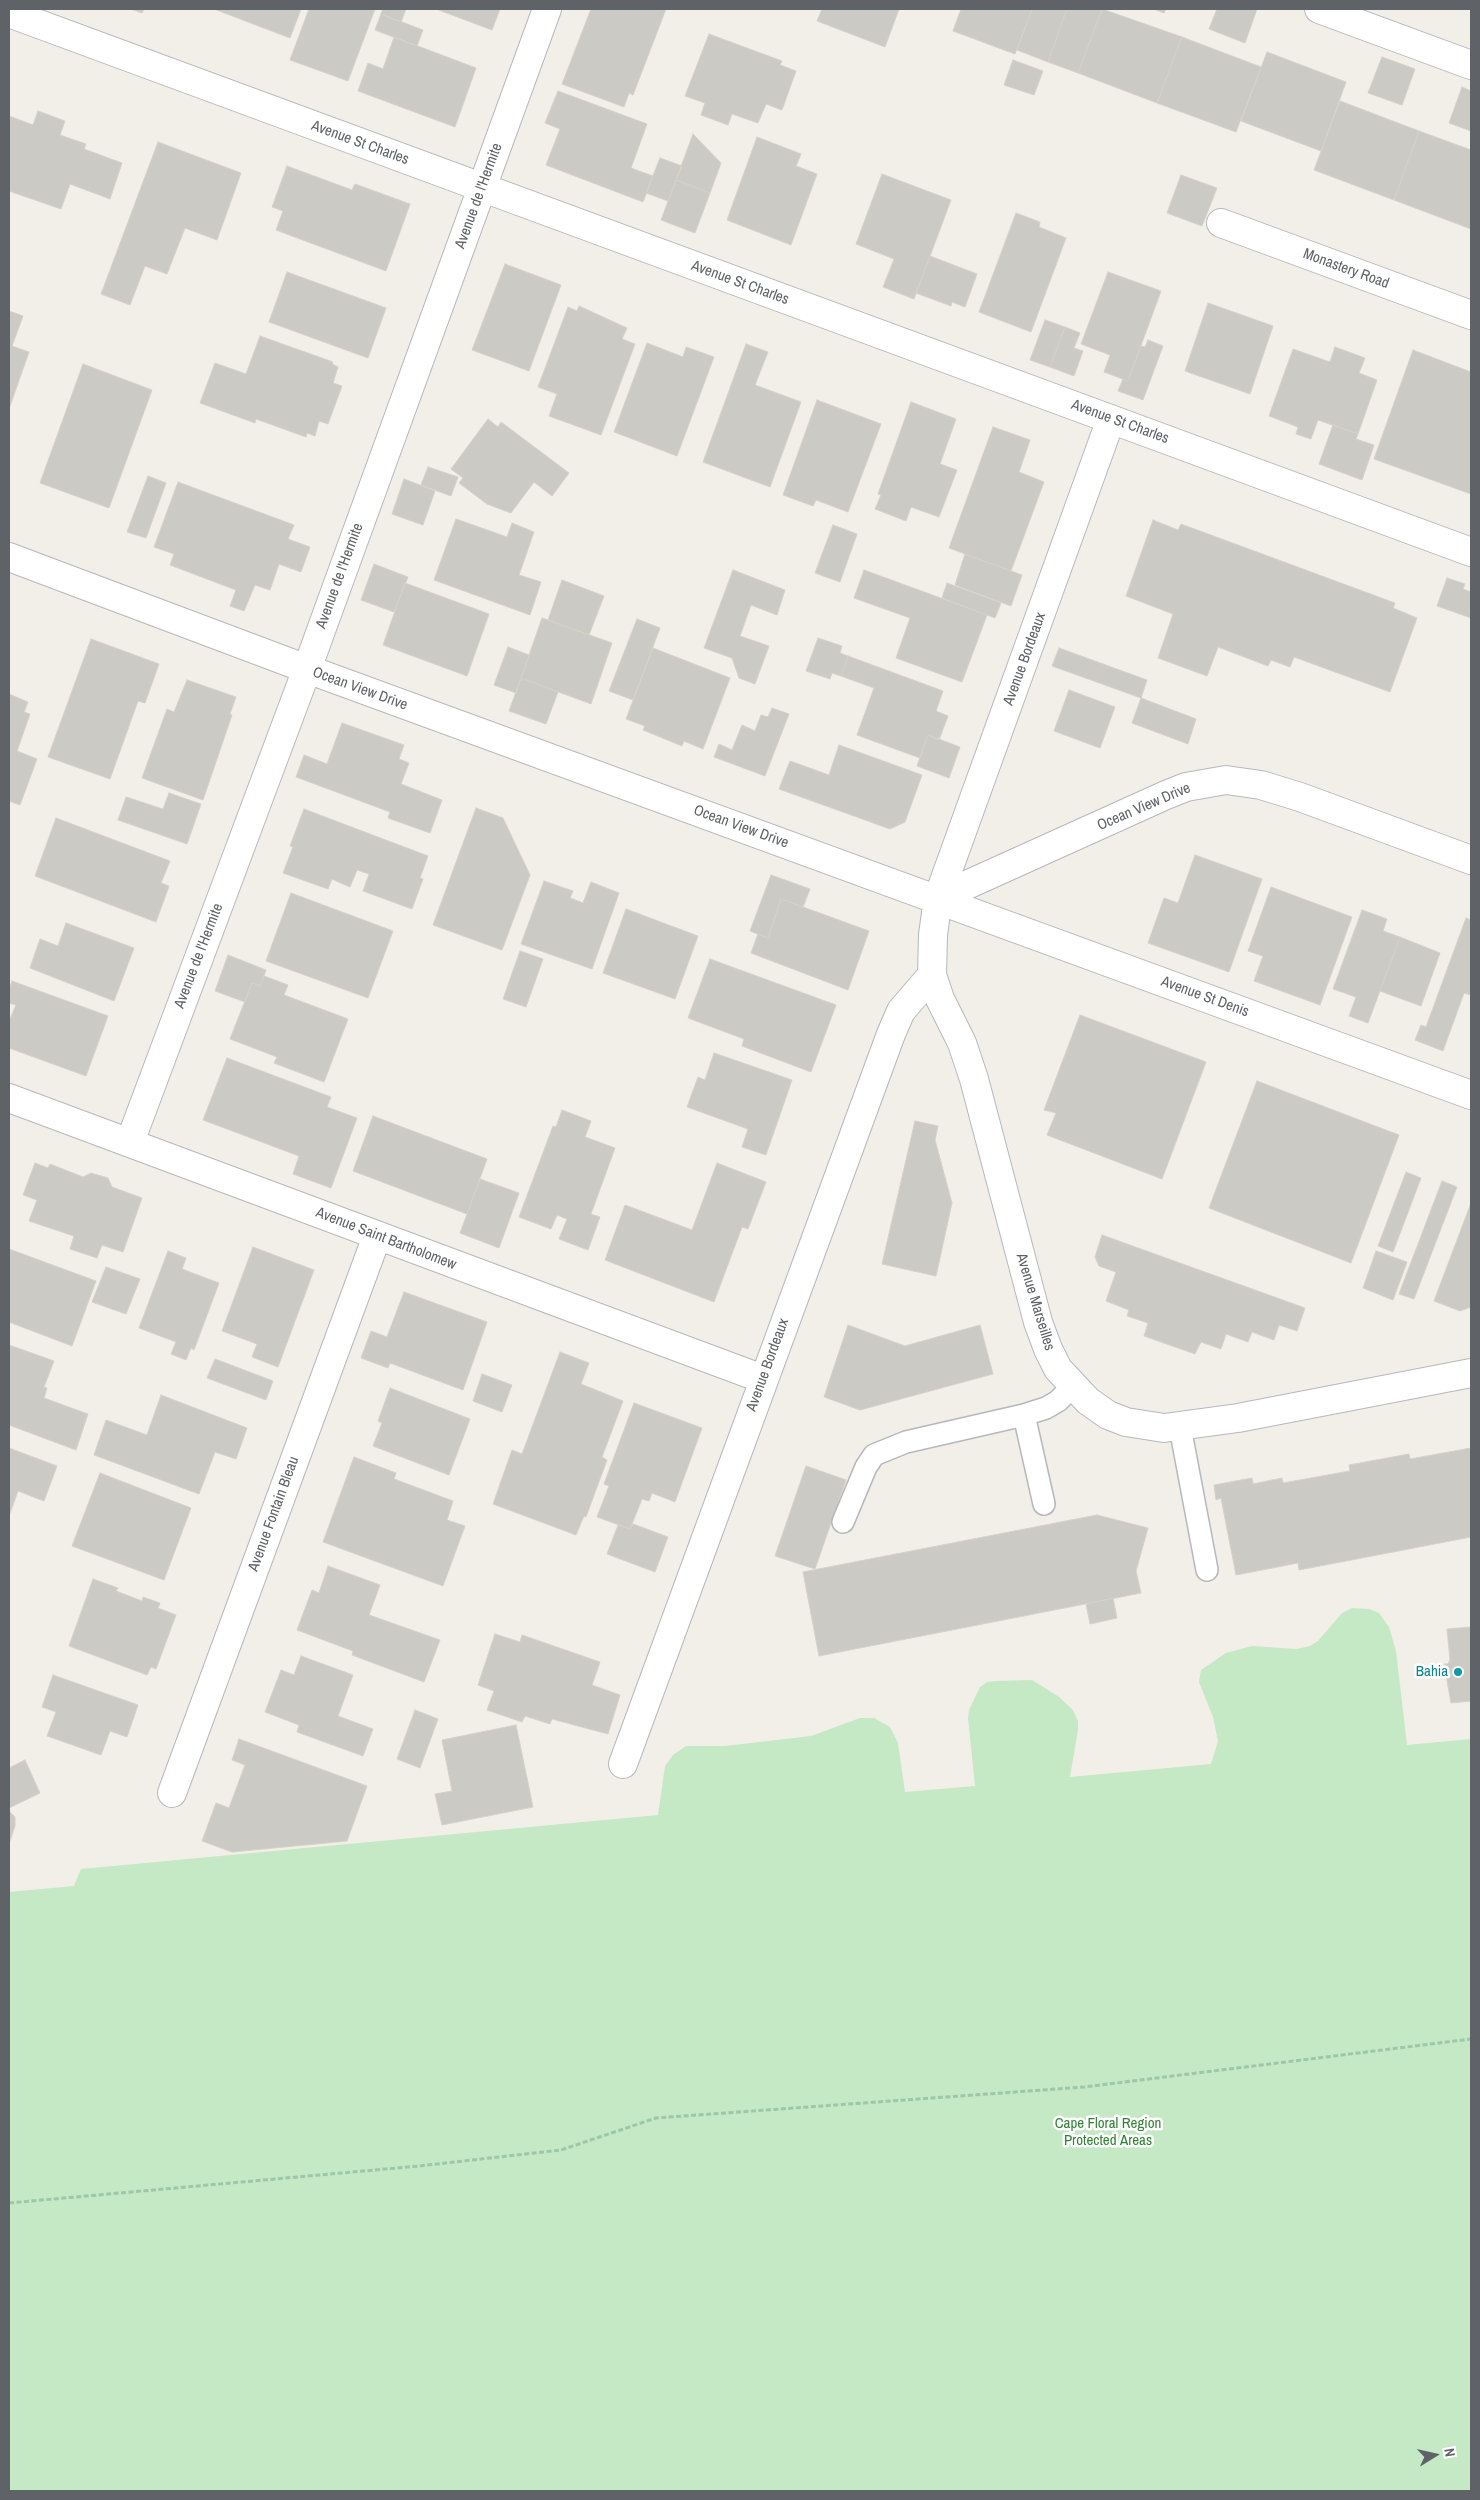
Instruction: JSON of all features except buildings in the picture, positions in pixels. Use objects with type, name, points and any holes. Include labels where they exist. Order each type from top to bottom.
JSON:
[{"type":"street","name":"Avenue de l'Hermite","points":[[130,1142],[307,669],[547,9]]},
{"type":"street","points":[[1319,9],[1471,65]]},
{"type":"street","name":"Avenue St Charles","points":[[9,13],[1471,552]]},
{"type":"street","name":"Monastery Road","points":[[1221,223],[1471,315]]},
{"type":"street","name":"Avenue Bordeaux","points":[[938,898],[1112,419]]},
{"type":"street","name":"Ocean View Drive","points":[[9,557],[307,669],[938,898],[1166,795],[1186,787],[1226,780],[1252,782],[1292,795],[1471,860]]},
{"type":"street","name":"Avenue Marseilles","points":[[938,898],[933,935],[932,975],[940,999],[962,1043],[974,1079],[1038,1322],[1058,1369],[1072,1387],[1108,1415],[1126,1422],[1146,1427],[1180,1427],[1471,1373]]},
{"type":"street","name":"Avenue St Denis","points":[[938,898],[1471,1095]]},
{"type":"street","name":"Avenue Bordeaux","points":[[622,1764],[890,1034],[901,1011],[932,975]]},
{"type":"street","name":"Avenue Saint Bartholomew","points":[[9,1098],[763,1379]]},
{"type":"street","name":"Avenue Fontain Bleau","points":[[172,1793],[377,1236]]},
{"type":"lane","points":[[843,1522],[866,1467],[874,1455],[906,1442],[1024,1415],[1046,1408],[1058,1401],[1072,1387]]},
{"type":"lane","points":[[1024,1415],[1044,1504]]},
{"type":"lane","points":[[1180,1427],[1207,1570]]},
{"type":"path","points":[[9,2203],[410,2167],[561,2150],[656,2118],[1084,2087],[1471,2039]]},
{"type":"green space","name":"Cape Floral Region Protected Areas","points":[[1352,1608],[1369,1609],[1379,1613],[1389,1627],[1396,1651],[1407,1745],[1471,1739],[1471,2491],[9,2491],[9,1892],[74,1886],[81,1869],[658,1815],[665,1766],[673,1755],[686,1746],[725,1746],[811,1736],[860,1718],[874,1718],[890,1727],[898,1743],[905,1792],[975,1786],[968,1718],[969,1710],[980,1687],[987,1682],[1032,1680],[1059,1697],[1073,1710],[1078,1721],[1078,1730],[1070,1777],[1211,1764],[1218,1741],[1213,1717],[1199,1682],[1201,1670],[1226,1653],[1252,1646],[1297,1649],[1310,1646],[1318,1641],[1342,1613]]},
{"type":"place","name":"Bahia","points":[[1458,1672]]}]
